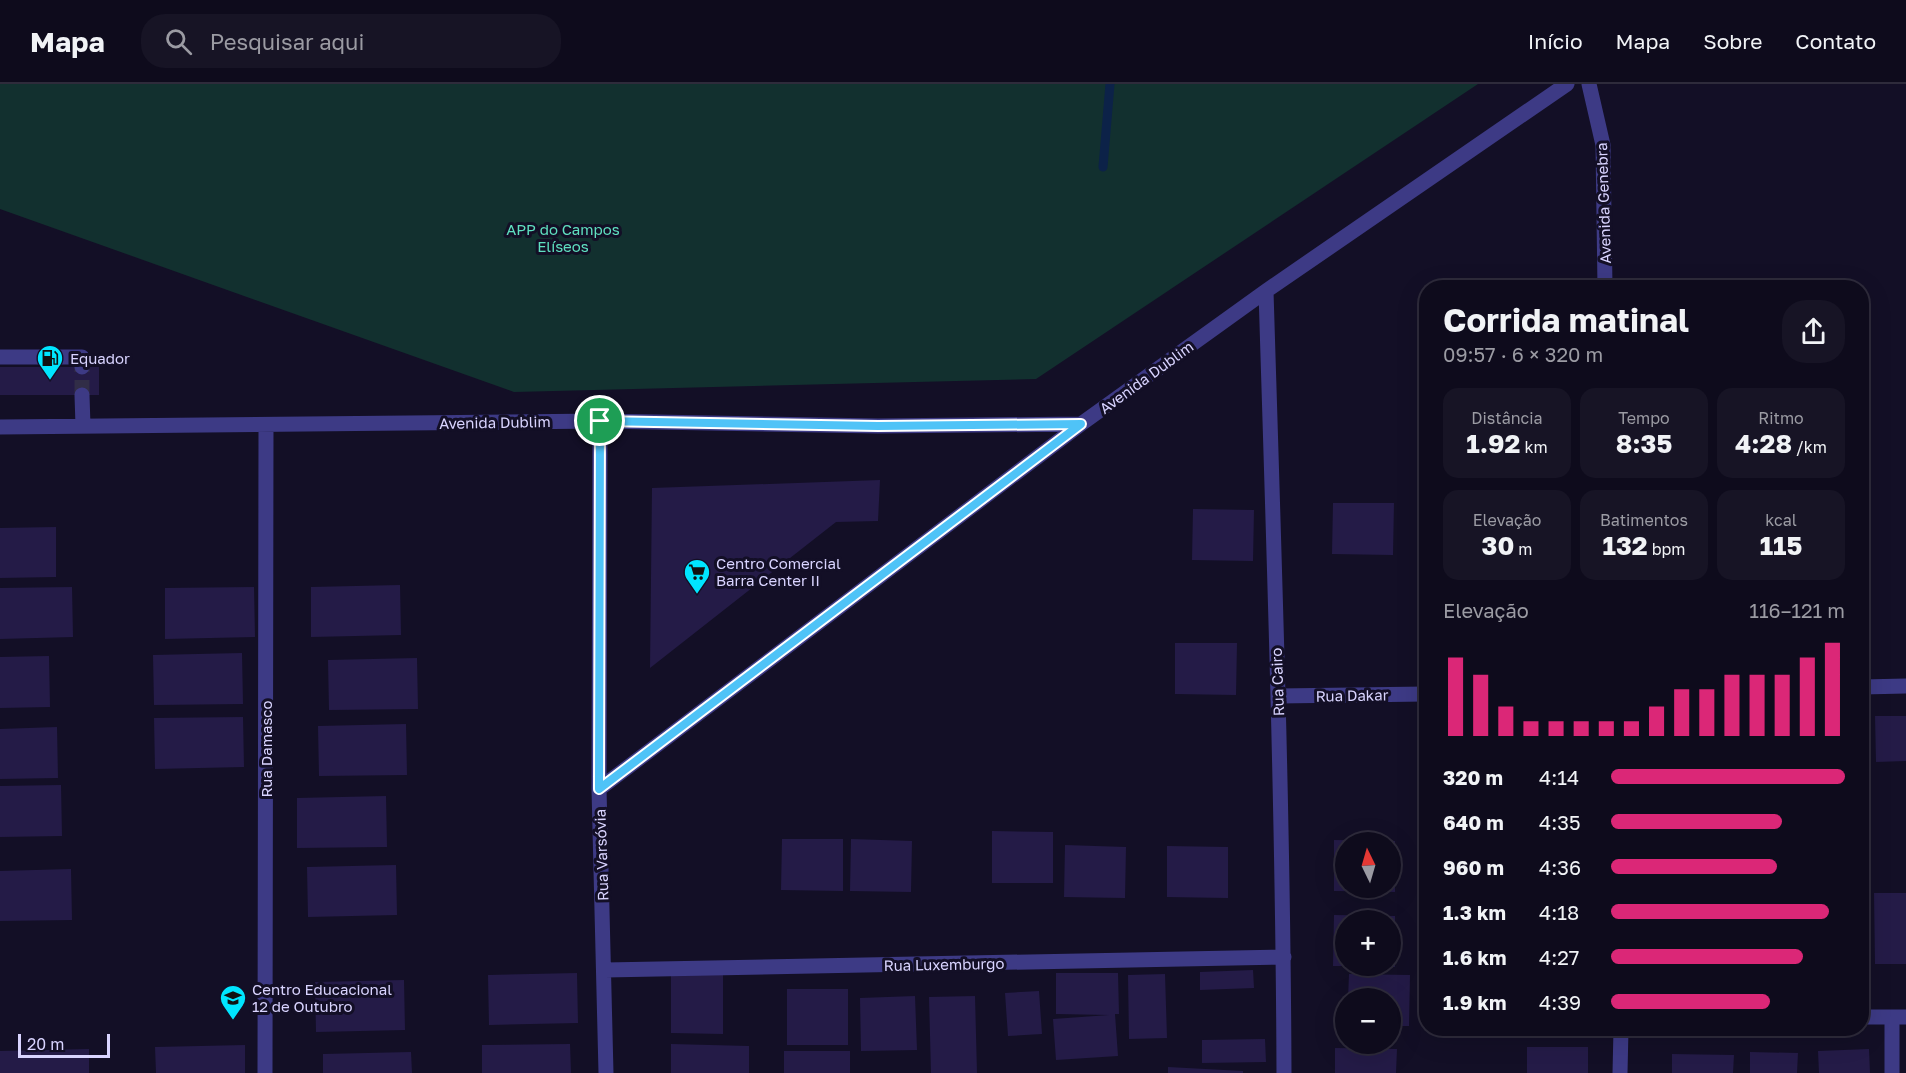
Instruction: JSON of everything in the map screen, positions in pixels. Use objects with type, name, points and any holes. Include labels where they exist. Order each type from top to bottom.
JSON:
[{"type":"street","name":"Avenida Dublim","points":[[0,427],[600,421],[878,426],[1081,424],[1266,291],[1567,84]]},
{"type":"street","name":"Avenida Genebra","points":[[1589,84],[1603,145],[1605,280]]},
{"type":"street","name":"Rua Cairo","points":[[1266,291],[1278,696],[1284,957],[1284,1073]]},
{"type":"street","points":[[0,357],[82,357],[82,367]]},
{"type":"street","points":[[82,395],[83,426]]},
{"type":"street","name":"Rua Varsóvia","points":[[600,421],[599,789],[606,1073]]},
{"type":"street","points":[[599,789],[1081,424]]},
{"type":"street","name":"Rua Damasco","points":[[265,1073],[266,425]]},
{"type":"street","points":[[1869,687],[1906,686]]},
{"type":"street","name":"Rua Dakar","points":[[1278,696],[1419,694]]},
{"type":"street","name":"Rua Luxemburgo","points":[[604,970],[1284,957]]},
{"type":"street","points":[[1869,1017],[1899,1017],[1892,1073]]},
{"type":"street","points":[[1620,1073],[1621,1036]]},
{"type":"green space","name":"APP do Campos Elíseos","points":[[0,84],[1478,84],[1036,379],[514,392],[0,209]]},
{"type":"building","name":"Equador","points":[[0,367],[99,367],[99,395],[0,395]]},
{"type":"building","name":"Centro Comercial Barra Center II","points":[[880,480],[878,521],[836,522],[650,668],[652,488]]},
{"type":"building","points":[[1333,503],[1394,503],[1393,555],[1332,554]]},
{"type":"building","points":[[1193,509],[1254,510],[1253,561],[1192,560]]},
{"type":"building","points":[[56,527],[56,577],[0,578],[0,528]]},
{"type":"building","points":[[400,585],[401,635],[311,637],[311,587]]},
{"type":"building","points":[[72,587],[73,637],[0,639],[0,588]]},
{"type":"building","points":[[254,587],[255,637],[165,639],[165,588]]},
{"type":"building","points":[[1175,643],[1237,643],[1236,695],[1175,694]]},
{"type":"building","points":[[242,653],[243,704],[154,705],[153,655]]},
{"type":"building","points":[[49,656],[50,707],[0,708],[0,657]]},
{"type":"building","points":[[417,658],[418,709],[329,710],[328,660]]},
{"type":"building","points":[[1875,716],[1906,716],[1906,761],[1876,762]]},
{"type":"building","points":[[243,717],[244,767],[155,769],[154,718]]},
{"type":"building","points":[[406,724],[407,775],[319,776],[318,726]]},
{"type":"building","points":[[57,727],[58,778],[0,779],[0,729]]},
{"type":"building","points":[[61,785],[62,836],[0,837],[0,786]]},
{"type":"building","points":[[386,796],[387,847],[297,848],[297,798]]},
{"type":"building","points":[[992,831],[1053,832],[1053,883],[992,883]]},
{"type":"building","points":[[782,839],[843,839],[843,891],[781,890]]},
{"type":"building","points":[[851,839],[912,841],[911,892],[850,891]]},
{"type":"building","points":[[1334,840],[1335,840],[1334,891]]},
{"type":"building","points":[[1065,845],[1126,847],[1125,898],[1064,897]]},
{"type":"building","points":[[1167,846],[1228,847],[1228,898],[1167,897]]},
{"type":"building","points":[[396,865],[397,915],[308,917],[307,867]]},
{"type":"building","points":[[71,869],[72,920],[0,921],[0,871]]},
{"type":"building","points":[[1874,893],[1906,893],[1906,964],[1875,964]]},
{"type":"building","points":[[1334,915],[1335,915],[1335,966],[1333,966]]},
{"type":"building","points":[[1253,970],[1254,988],[1200,990],[1200,972]]},
{"type":"building","points":[[671,972],[723,972],[723,1034],[671,1033]]},
{"type":"building","points":[[577,973],[578,1023],[489,1025],[488,975]]},
{"type":"building","points":[[1056,973],[1118,973],[1119,1014],[1115,1014],[1118,1056],[1056,1060],[1053,1019],[1109,1015],[1056,1014]]},
{"type":"building","points":[[1165,974],[1167,1038],[1129,1039],[1128,975]]},
{"type":"building","points":[[1410,975],[1409,1026],[1401,1026],[1401,988],[1348,988],[1349,976]]},
{"type":"building","points":[[404,980],[405,1030],[316,1032],[315,982]]},
{"type":"building","points":[[787,989],[848,989],[848,1045],[787,1045]]},
{"type":"building","points":[[1039,991],[1042,1034],[1008,1036],[1005,993]]},
{"type":"building","points":[[915,996],[917,1050],[861,1051],[860,998]]},
{"type":"building","points":[[975,996],[977,1073],[931,1073],[929,997]]},
{"type":"building","points":[[1265,1039],[1266,1062],[1202,1063],[1202,1040]]},
{"type":"building","points":[[570,1044],[571,1073],[482,1073],[482,1045]]},
{"type":"building","points":[[671,1044],[749,1046],[749,1073],[671,1073]]},
{"type":"building","points":[[245,1045],[245,1073],[156,1073],[155,1047]]},
{"type":"building","points":[[1527,1047],[1588,1047],[1588,1073],[1527,1073]]},
{"type":"building","points":[[89,1049],[89,1073],[0,1073],[0,1051]]},
{"type":"building","points":[[1869,1049],[1870,1073],[1819,1073],[1818,1051]]},
{"type":"building","points":[[784,1051],[850,1051],[850,1073],[784,1073]]},
{"type":"building","points":[[411,1052],[412,1073],[323,1073],[323,1054]]},
{"type":"building","points":[[1750,1052],[1798,1053],[1797,1073],[1750,1073]]},
{"type":"building","points":[[1335,1054],[1397,1054],[1396,1073],[1335,1073]]},
{"type":"building","points":[[1672,1054],[1734,1055],[1733,1073],[1672,1073]]},
{"type":"building","points":[[1168,1067],[1243,1071],[1243,1073],[1168,1073]]},
{"type":"waterway","points":[[1103,167],[1110,84]]},
{"type":"tunnel","points":[[82,367],[82,395]]},
{"type":"place","name":"Equador","points":[[50,381]]},
{"type":"place","name":"Centro Comercial Barra Center II","points":[[697,595]]},
{"type":"place","name":"Centro Educacional 12 de Outubro","points":[[233,1021]]},
{"type":"route","points":[[600,421],[878,426],[1081,424],[599,789],[600,421]]}]
